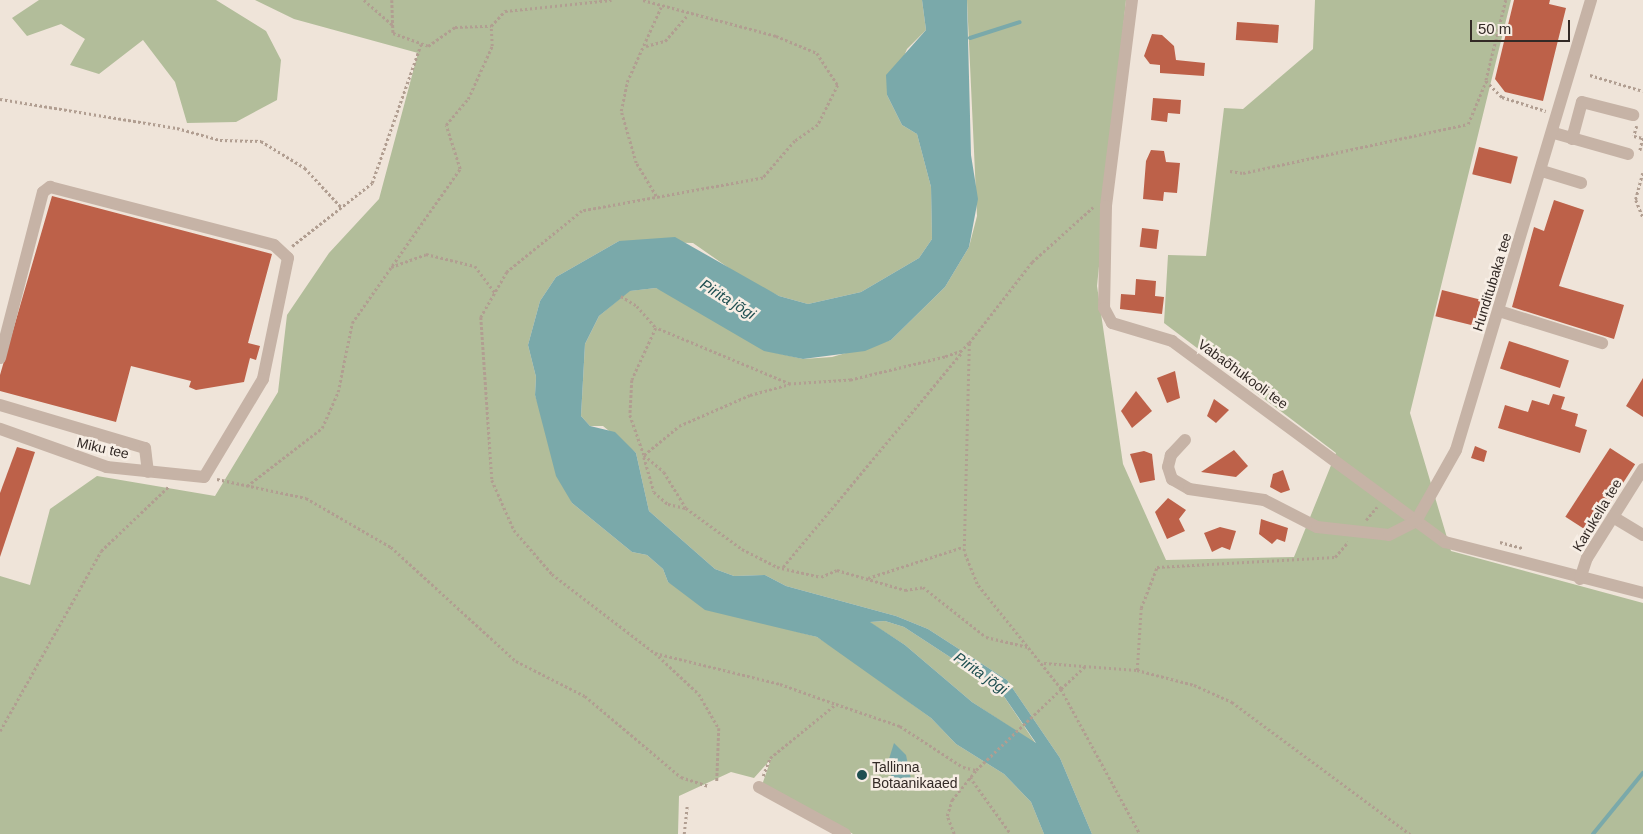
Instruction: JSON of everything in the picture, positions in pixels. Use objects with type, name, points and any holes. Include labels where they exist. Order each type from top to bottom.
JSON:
[{"type":"street","name":"Vabaõhukooli tee","points":[[1132,0],[1108,192],[1104,308],[1112,323],[1172,340],[1386,497],[1433,536],[1460,548],[1643,593]]},
{"type":"street","name":"Hunditubaka tee","points":[[1416,521],[1456,450],[1554,134],[1580,46],[1591,0]]},
{"type":"street","points":[[1572,138],[1582,102],[1636,116]]},
{"type":"street","points":[[1554,134],[1633,155]]},
{"type":"street","points":[[1542,171],[1581,182]]},
{"type":"street","points":[[0,358],[43,192],[50,187],[274,245],[288,258],[262,379],[204,477]]},
{"type":"street","points":[[1499,311],[1602,343]]},
{"type":"street","points":[[0,405],[145,448],[148,472]]},
{"type":"street","name":"Miku tee","points":[[0,429],[76,459],[148,472],[204,477]]},
{"type":"street","points":[[1185,440],[1171,455],[1168,467],[1180,486],[1264,500],[1317,527],[1358,529],[1389,535],[1416,521]]},
{"type":"street","name":"Karukella tee","points":[[1580,579],[1587,558],[1643,469]]},
{"type":"street","points":[[1613,517],[1643,535]]},
{"type":"street","points":[[759,787],[845,834]]},
{"type":"path","points":[[364,0],[393,25]]},
{"type":"path","points":[[392,0],[393,33],[428,46],[455,27],[491,26],[506,11],[611,0]]},
{"type":"path","points":[[643,0],[688,15],[776,36],[817,53],[838,85],[818,125],[795,141],[763,178],[582,211],[507,272],[481,317],[481,357],[492,480],[514,530],[552,574],[654,653],[699,694],[719,728],[718,781]]},
{"type":"path","points":[[1230,171],[1243,173],[1468,124],[1486,81],[1506,0]]},
{"type":"path","points":[[656,196],[636,163],[621,112],[627,82],[646,46],[661,7]]},
{"type":"path","points":[[646,46],[665,41],[688,15]]},
{"type":"path","points":[[247,486],[322,428],[338,392],[352,323],[460,169],[446,125],[472,90],[492,46],[491,26]]},
{"type":"path","points":[[288,258],[293,242],[342,208],[372,183],[421,44]]},
{"type":"path","points":[[1590,75],[1643,91]]},
{"type":"path","points":[[1486,81],[1502,97],[1559,115]]},
{"type":"path","points":[[0,99],[177,128],[220,140],[261,141],[305,168],[342,208]]},
{"type":"path","points":[[1633,155],[1643,138],[1634,136],[1636,116]]},
{"type":"path","points":[[1643,173],[1636,200],[1643,216]]},
{"type":"path","points":[[783,566],[969,343],[1032,262],[1108,192]]},
{"type":"path","points":[[390,268],[426,254],[475,266],[495,293]]},
{"type":"path","points":[[620,296],[637,306],[656,328],[790,384]]},
{"type":"path","points":[[656,328],[630,394],[633,429],[644,455],[654,492],[672,506],[686,508]]},
{"type":"path","points":[[969,343],[964,547],[977,584],[1044,663],[1061,689],[1140,834]]},
{"type":"path","points":[[644,455],[679,426],[750,395],[790,384],[828,385],[962,351]]},
{"type":"path","points":[[644,455],[664,472],[686,508],[742,549],[783,566],[821,576],[837,570],[905,590],[923,587],[986,637],[1030,648]]},
{"type":"path","points":[[0,731],[101,551],[180,475]]},
{"type":"path","points":[[204,477],[306,498],[391,547],[516,661],[585,696],[681,777],[709,786]]},
{"type":"path","points":[[1137,670],[1141,608],[1157,567],[1335,558],[1386,497]]},
{"type":"path","points":[[866,579],[920,557],[964,547]]},
{"type":"path","points":[[654,653],[780,684],[900,726],[963,767],[976,770]]},
{"type":"path","points":[[1044,663],[1137,670],[1194,684],[1232,702],[1410,834]]},
{"type":"path","points":[[954,834],[947,816],[952,800],[970,776],[1035,709],[1086,666]]},
{"type":"path","points":[[759,787],[770,758],[836,704]]},
{"type":"path","points":[[970,776],[1011,834]]},
{"type":"path","points":[[684,834],[687,806]]},
{"type":"green space","points":[[39,0],[216,0],[266,31],[281,60],[277,100],[236,122],[187,123],[175,82],[143,40],[99,74],[70,65],[85,39],[61,24],[27,36],[12,18]]},
{"type":"green space","points":[[255,0],[922,0],[926,30],[907,49],[887,95],[902,125],[917,134],[931,187],[932,239],[919,258],[861,292],[808,304],[779,296],[746,280],[693,243],[619,241],[556,277],[540,301],[528,345],[536,377],[535,395],[572,503],[632,552],[647,555],[663,569],[668,582],[765,623],[817,637],[842,653],[931,718],[956,744],[1004,774],[1031,802],[1044,834],[853,834],[762,785],[771,759],[754,778],[731,772],[679,796],[678,834],[0,834],[0,576],[30,585],[50,509],[97,476],[215,496],[278,392],[287,315],[329,253],[379,199],[418,53],[294,19]]},
{"type":"green space","points":[[967,0],[1126,0],[1097,286],[1123,464],[1166,560],[1294,557],[1336,453],[1164,323],[1168,255],[1206,256],[1224,108],[1243,109],[1313,49],[1315,0],[1511,0],[1410,413],[1451,551],[1643,603],[1643,834],[1092,834],[1060,758],[1007,680],[928,629],[896,616],[786,586],[765,575],[734,576],[715,569],[649,511],[636,453],[603,426],[590,426],[581,416],[585,344],[599,316],[629,291],[656,288],[683,299],[764,350],[803,359],[832,357],[891,340],[945,287],[969,247],[977,216]]},
{"type":"green space","points":[[885,621],[904,627],[999,689],[1036,744],[972,702],[905,645],[869,622]]},
{"type":"water","name":"Pirita jõgi","points":[[922,0],[967,0],[971,155],[978,199],[969,247],[945,287],[891,340],[865,351],[803,359],[764,351],[656,288],[630,291],[599,316],[585,344],[581,416],[590,426],[615,432],[636,453],[649,511],[715,569],[734,576],[765,575],[786,586],[896,616],[928,629],[1007,680],[1060,758],[1092,834],[1044,834],[1031,802],[1004,774],[956,744],[931,718],[817,637],[705,610],[668,582],[663,569],[647,555],[632,552],[572,503],[556,476],[535,395],[536,377],[528,345],[540,301],[556,277],[619,241],[675,237],[779,296],[808,304],[861,292],[919,258],[932,239],[931,187],[917,134],[902,125],[887,95],[886,75],[926,30]],"holes":[[[885,621],[904,627],[999,689],[1036,743],[972,702],[905,645],[870,622]]]},
{"type":"water","points":[[894,743],[906,755],[912,784],[892,781],[889,759]]},
{"type":"building","points":[[1514,0],[1550,0],[1549,4],[1566,8],[1543,101],[1505,92],[1495,79]]},
{"type":"building","points":[[1237,22],[1279,25],[1278,43],[1236,40]]},
{"type":"building","points":[[1152,34],[1162,35],[1174,46],[1176,60],[1205,63],[1204,76],[1160,73],[1160,65],[1150,64],[1144,56]]},
{"type":"building","points":[[1153,98],[1181,100],[1180,114],[1168,113],[1167,122],[1151,120]]},
{"type":"building","points":[[1479,147],[1518,157],[1511,184],[1472,174]]},
{"type":"building","points":[[1151,150],[1164,151],[1166,162],[1180,163],[1177,193],[1164,192],[1163,201],[1143,199],[1146,161]]},
{"type":"building","points":[[52,196],[272,254],[248,343],[260,346],[256,360],[250,358],[244,382],[196,390],[189,387],[191,381],[131,366],[116,422],[0,391],[0,375]]},
{"type":"building","points":[[1554,200],[1584,210],[1559,286],[1624,305],[1614,339],[1512,307],[1534,227],[1544,231]]},
{"type":"building","points":[[1142,228],[1159,230],[1157,249],[1140,247]]},
{"type":"building","points":[[1136,279],[1156,281],[1155,296],[1164,297],[1162,314],[1120,309],[1121,294],[1135,295]]},
{"type":"building","points":[[1442,290],[1481,300],[1474,326],[1435,316]]},
{"type":"building","points":[[1509,341],[1569,360],[1560,388],[1500,369]]},
{"type":"building","points":[[1175,371],[1180,398],[1167,403],[1157,378]]},
{"type":"building","points":[[1643,378],[1643,417],[1626,406]]},
{"type":"building","points":[[1136,391],[1152,411],[1132,428],[1121,411]]},
{"type":"building","points":[[1553,394],[1565,397],[1561,409],[1578,414],[1575,426],[1587,430],[1580,453],[1498,428],[1505,405],[1528,412],[1532,400],[1549,405]]},
{"type":"building","points":[[1214,399],[1229,410],[1216,423],[1207,416]]},
{"type":"building","points":[[1475,446],[1487,451],[1484,462],[1471,458]]},
{"type":"building","points":[[17,447],[35,452],[0,557],[0,493]]},
{"type":"building","points":[[1610,448],[1635,464],[1590,533],[1565,517]]},
{"type":"building","points":[[1234,450],[1248,466],[1236,477],[1201,472]]},
{"type":"building","points":[[1144,451],[1152,454],[1155,480],[1140,483],[1130,454]]},
{"type":"building","points":[[1283,470],[1290,490],[1281,493],[1270,487],[1273,474]]},
{"type":"building","points":[[1168,498],[1186,510],[1179,519],[1185,531],[1167,539],[1155,512]]},
{"type":"building","points":[[1261,519],[1288,528],[1285,542],[1277,539],[1272,544],[1259,534]]},
{"type":"building","points":[[1220,527],[1236,531],[1230,550],[1222,547],[1212,552],[1204,533]]},
{"type":"waterway","points":[[970,38],[1020,22]]},
{"type":"waterway","points":[[1593,834],[1643,773]]},
{"type":"place","name":"Tallinna Botaanikaaed","points":[[862,775]]}]
